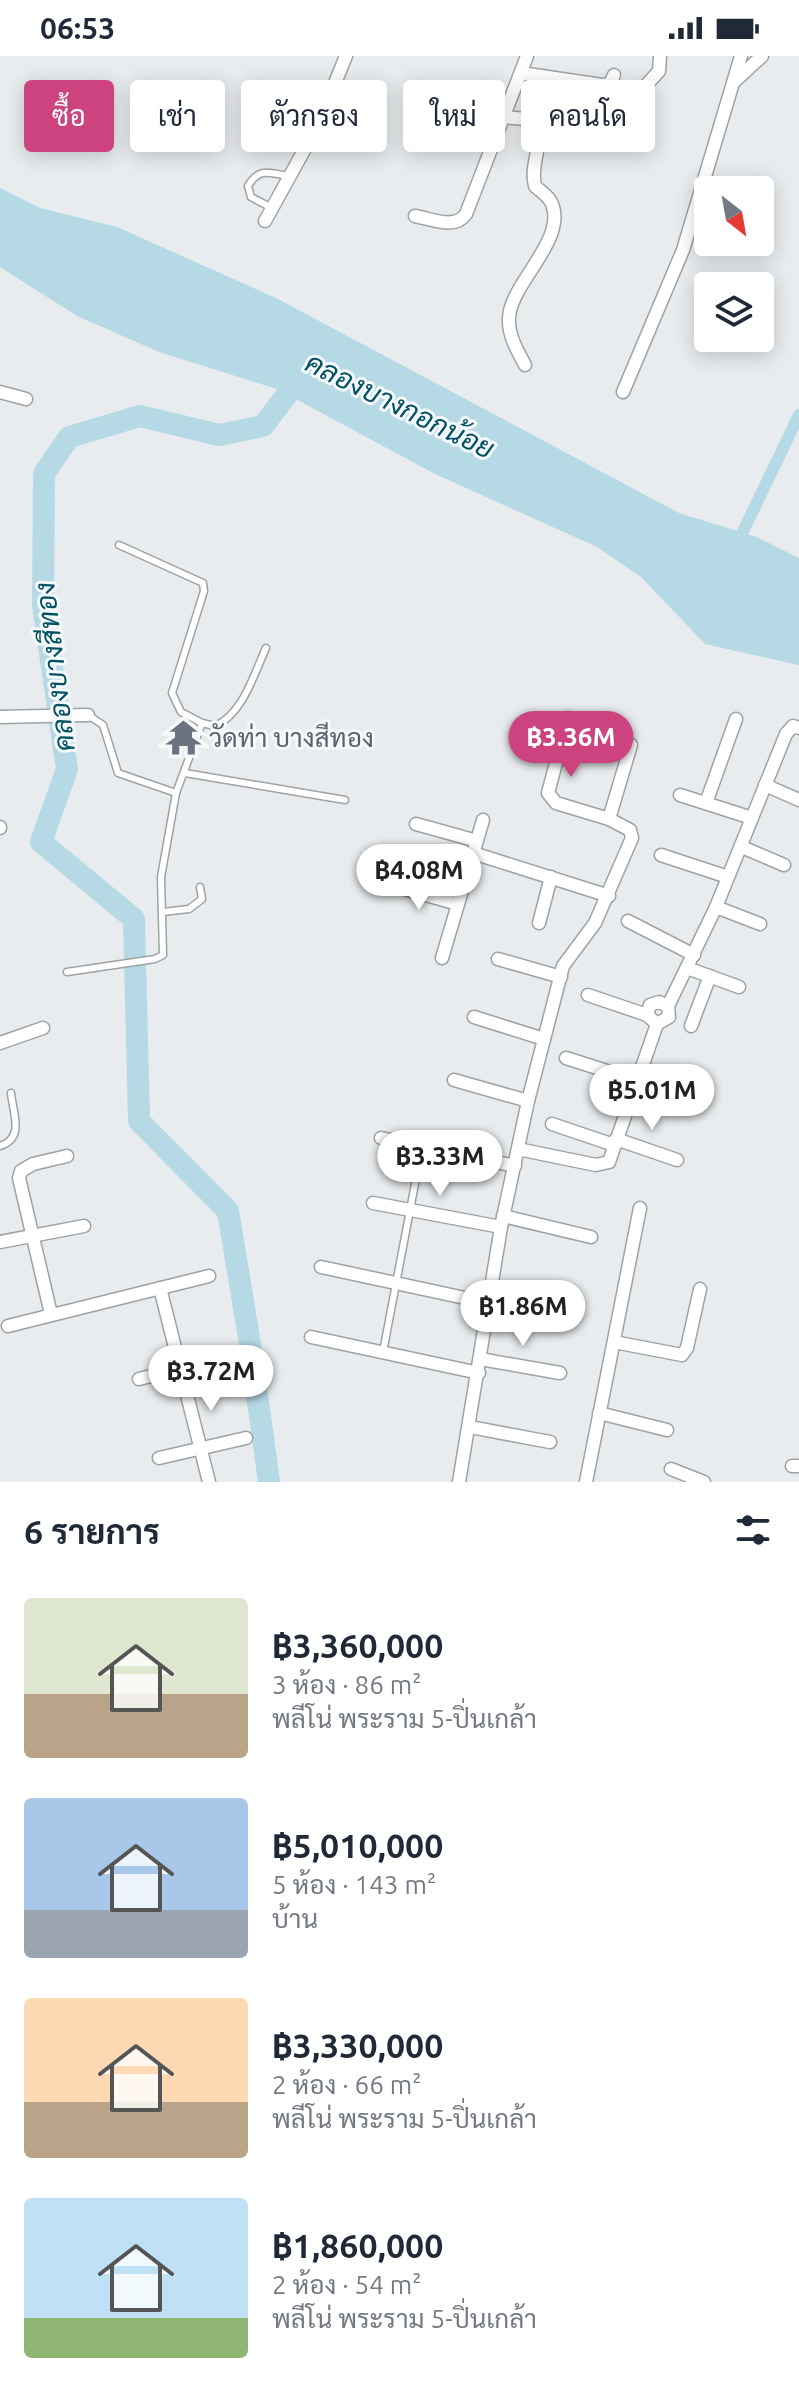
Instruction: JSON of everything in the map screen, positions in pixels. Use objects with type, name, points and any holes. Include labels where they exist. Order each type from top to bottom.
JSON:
[{"type":"street","points":[[337,80],[346,56]]},
{"type":"street","points":[[505,114],[527,56]]},
{"type":"street","points":[[651,80],[659,71],[660,56]]},
{"type":"street","points":[[623,392],[683,250],[741,56]]},
{"type":"street","points":[[734,82],[762,56]]},
{"type":"street","points":[[521,73],[602,85],[610,84],[614,75]]},
{"type":"street","points":[[265,221],[303,152]]},
{"type":"street","points":[[415,216],[453,223],[461,221],[490,152]]},
{"type":"street","points":[[525,365],[510,336],[508,316],[542,252],[554,213],[548,196],[535,186],[533,176],[537,152]]},
{"type":"street","points":[[0,392],[26,399]]},
{"type":"street","points":[[0,717],[82,716]]},
{"type":"street","points":[[459,1482],[502,1222],[528,1101],[563,966],[595,923],[632,838],[630,830],[609,819],[556,803],[548,793],[568,718]]},
{"type":"street","points":[[706,803],[736,719]]},
{"type":"street","points":[[518,1149],[596,1165],[609,1162],[657,1024],[669,1017],[668,1006],[742,847],[788,729],[793,726],[799,728]]},
{"type":"street","points":[[609,819],[631,745]]},
{"type":"street","points":[[765,785],[799,800]]},
{"type":"street","points":[[680,795],[752,818]]},
{"type":"street","points":[[442,958],[483,820]]},
{"type":"street","points":[[416,824],[510,864],[609,896]]},
{"type":"street","points":[[742,847],[784,865]]},
{"type":"street","points":[[661,855],[728,877]]},
{"type":"street","points":[[539,923],[551,877]]},
{"type":"street","points":[[390,885],[458,904]]},
{"type":"street","points":[[716,907],[760,924]]},
{"type":"street","points":[[628,921],[694,955]]},
{"type":"street","points":[[498,959],[561,977]]},
{"type":"street","points":[[687,968],[739,987]]},
{"type":"street","points":[[691,1026],[710,976]]},
{"type":"street","points":[[588,995],[647,1015],[657,1024]]},
{"type":"street","points":[[647,1015],[654,1003],[668,1006]]},
{"type":"street","points":[[474,1017],[544,1039]]},
{"type":"street","points":[[0,1043],[43,1028]]},
{"type":"street","points":[[566,1058],[703,1090]]},
{"type":"street","points":[[454,1080],[528,1101]]},
{"type":"street","points":[[552,1124],[677,1160]]},
{"type":"street","points":[[381,1138],[515,1166]]},
{"type":"street","points":[[51,1314],[19,1178],[21,1171],[33,1164],[67,1156]]},
{"type":"street","points":[[373,1203],[591,1237]]},
{"type":"street","points":[[586,1482],[640,1208]]},
{"type":"street","points":[[0,1242],[84,1226]]},
{"type":"street","points":[[321,1267],[488,1303]]},
{"type":"street","points":[[8,1326],[209,1276]]},
{"type":"street","points":[[492,1287],[576,1304]]},
{"type":"street","points":[[160,1288],[209,1482]]},
{"type":"street","points":[[614,1342],[682,1355],[687,1348],[700,1289]]},
{"type":"street","points":[[311,1337],[479,1373]]},
{"type":"street","points":[[139,1379],[226,1357]]},
{"type":"street","points":[[480,1359],[560,1373]]},
{"type":"street","points":[[599,1413],[667,1430]]},
{"type":"street","points":[[470,1427],[550,1442]]},
{"type":"street","points":[[159,1458],[246,1438]]},
{"type":"street","points":[[671,1469],[704,1482]]},
{"type":"lane","points":[[272,208],[251,197],[248,186],[254,175],[263,171],[290,176]]},
{"type":"lane","points":[[119,545],[203,583],[204,591],[172,693],[181,712],[215,726],[229,717],[238,707],[266,648]]},
{"type":"lane","points":[[82,716],[103,725],[118,773],[176,793]]},
{"type":"lane","points":[[67,972],[160,958],[163,952],[161,877],[176,793],[202,723]]},
{"type":"lane","points":[[185,773],[345,800]]},
{"type":"lane","points":[[163,912],[189,909],[202,899],[200,887]]},
{"type":"lane","points":[[0,1146],[12,1142],[16,1135],[11,1093]]},
{"type":"lane","points":[[383,1353],[422,1147]]},
{"type":"water","name":"คลองบางกอกน้อย","points":[[0,188],[40,208],[117,227],[276,298],[679,513],[757,537],[799,558],[799,665],[705,644],[641,577],[597,547],[435,474],[277,389],[159,352],[77,316],[0,267]]},
{"type":"waterway","name":"คลองบางสีทอง","points":[[269,1482],[228,1211],[139,1121],[134,919],[41,842],[67,769],[43,606],[44,474],[69,437],[140,416],[219,435],[263,426],[304,372]]},
{"type":"waterway","points":[[736,546],[799,415]]},
{"type":"place","name":"วัดท่า บางสีทอง","points":[[183,737]]}]
